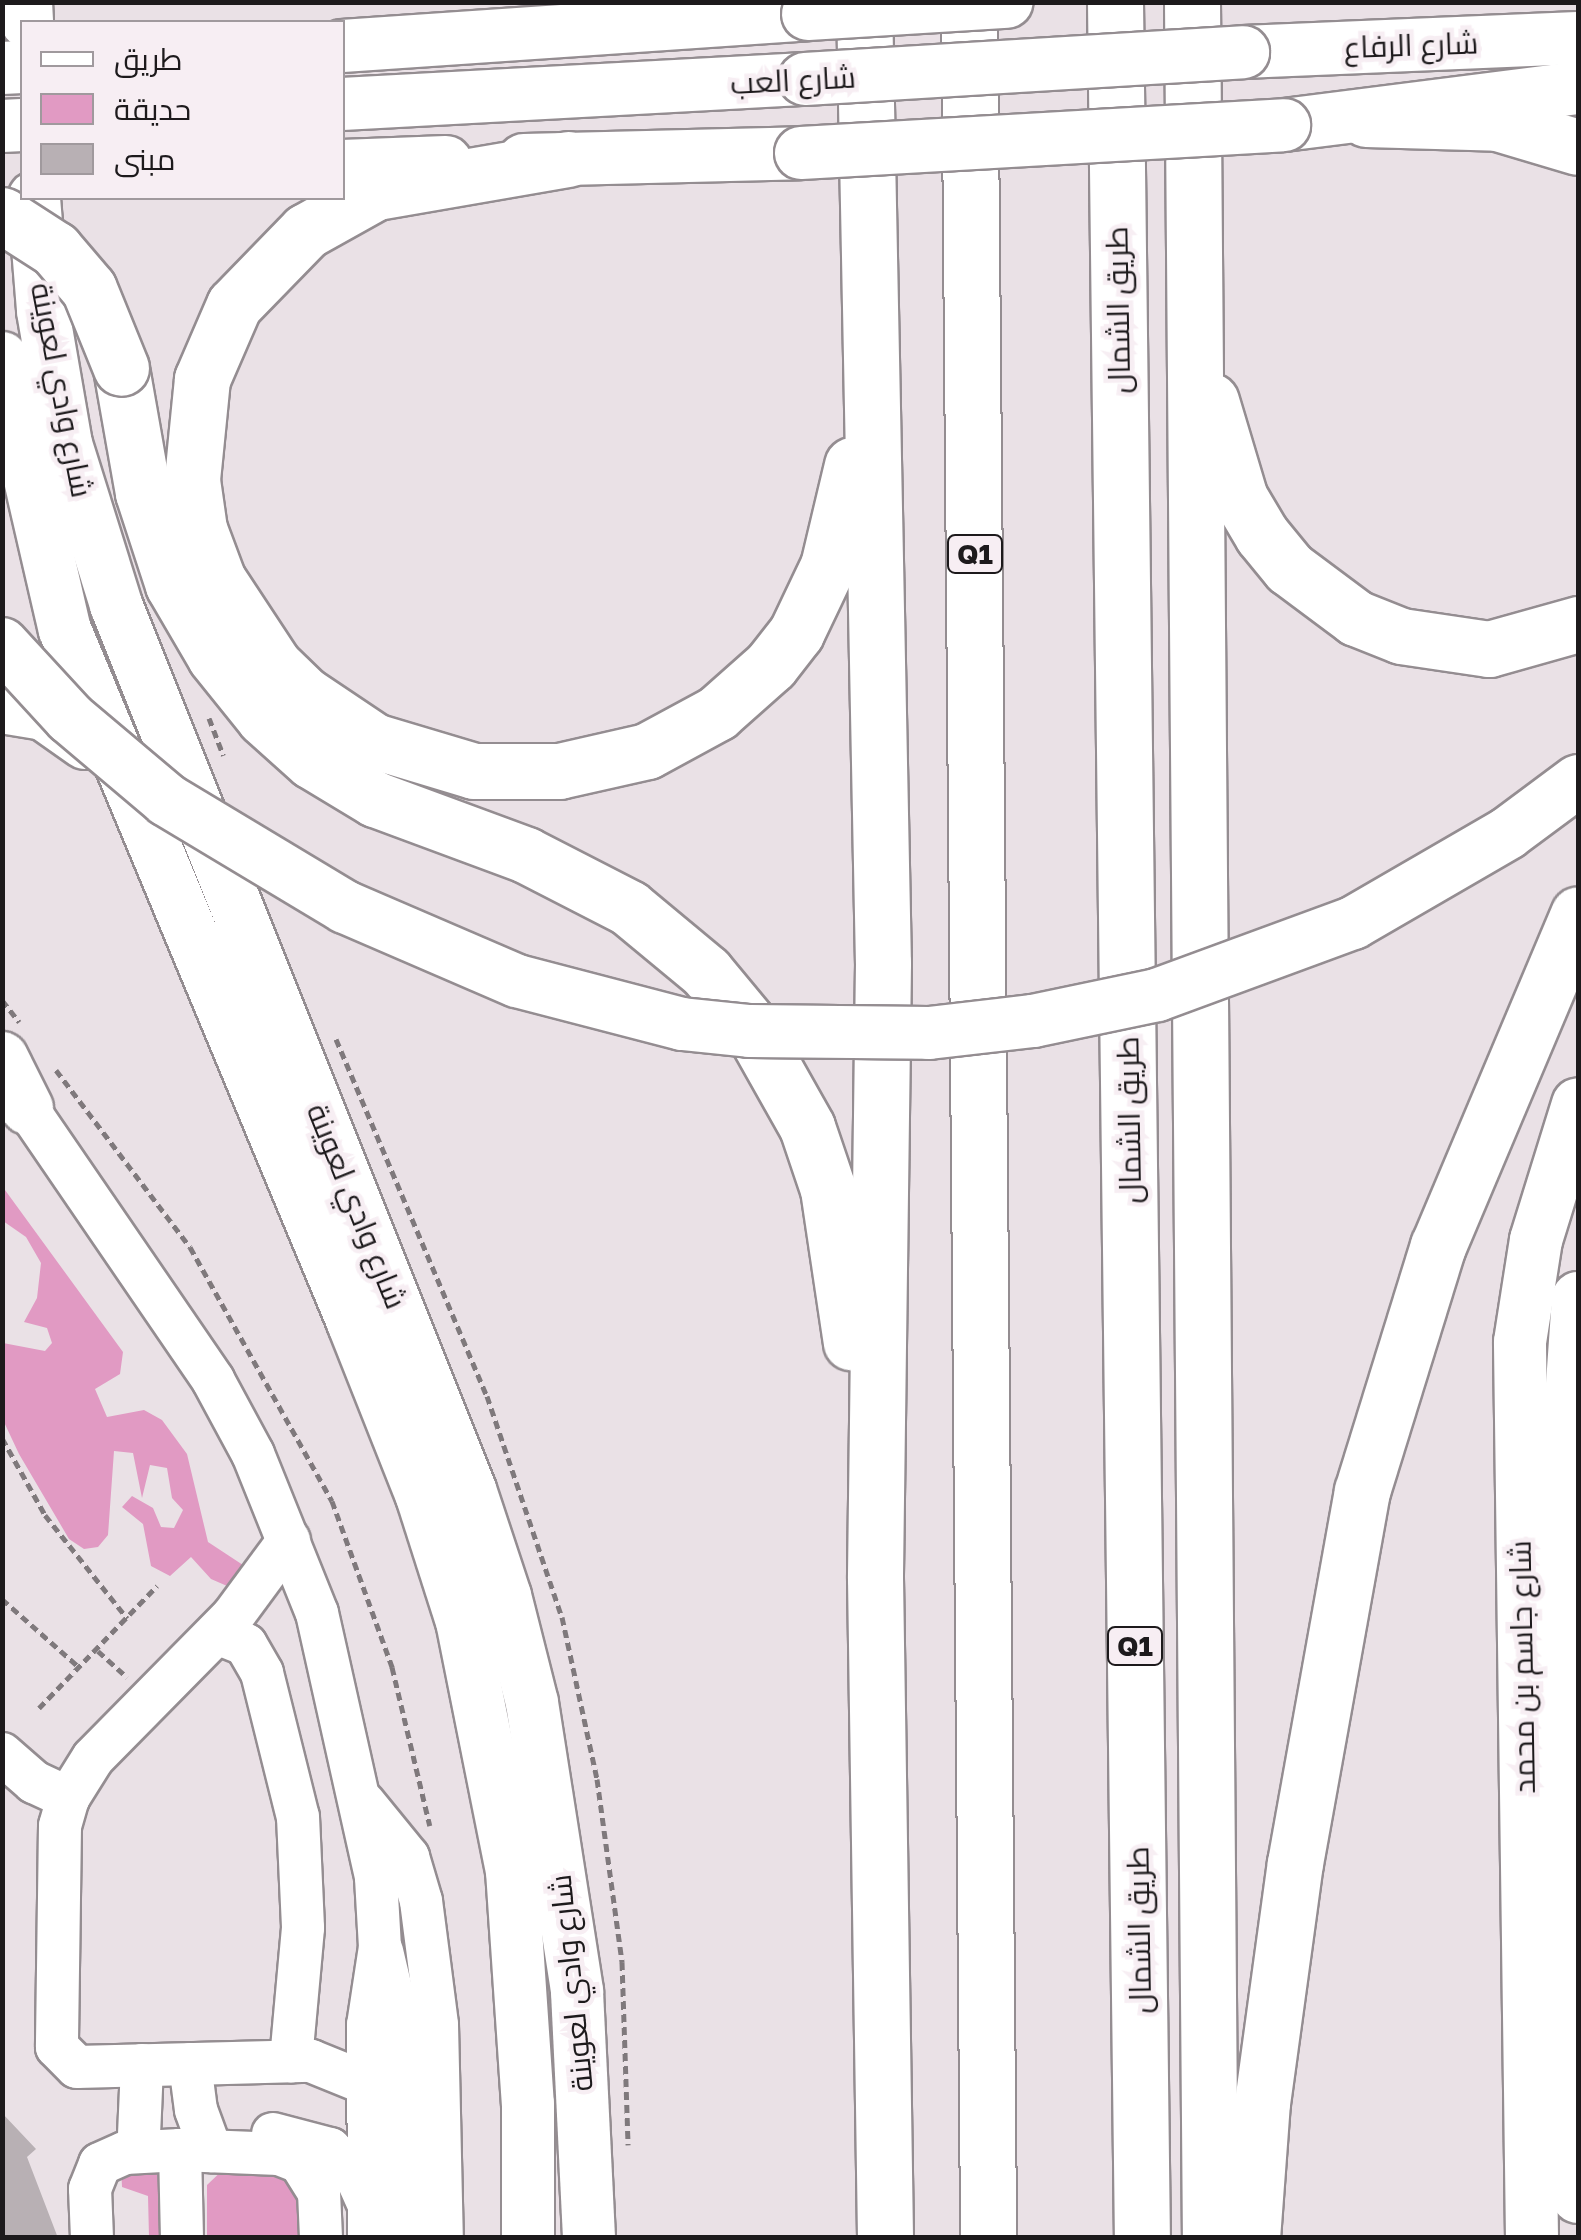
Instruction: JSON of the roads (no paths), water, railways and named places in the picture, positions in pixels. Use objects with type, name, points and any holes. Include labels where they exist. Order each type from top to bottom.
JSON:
[{"type":"highway","points":[[864,2],[882,963],[874,1578],[885,2238]]},
{"type":"highway","name":"Q1","points":[[970,2],[988,2238]]},
{"type":"highway","name":"طريق الشمال","points":[[1115,2],[1142,2238]]},
{"type":"highway","points":[[1192,2],[1210,2238]]},
{"type":"highway","points":[[1366,119],[1497,123],[1578,147]]},
{"type":"highway","points":[[568,159],[407,184],[339,208],[258,274],[234,305],[202,379],[192,480],[199,529],[218,580],[274,665],[315,702],[374,741],[474,771],[559,771],[647,751],[745,690],[796,633],[828,566],[852,462],[871,323]]},
{"type":"highway","points":[[2,215],[55,249],[89,289],[121,368],[143,493],[173,585],[216,657],[264,718],[312,761],[375,799],[526,855],[629,908],[706,972],[750,1024],[807,1127],[828,1189],[849,1312],[874,1578]]},
{"type":"highway","points":[[1192,299],[1220,444],[1240,498],[1289,568],[1318,594],[1371,624],[1447,646],[1528,643],[1578,624]]},
{"type":"highway","points":[[1252,2238],[1262,2103],[1294,1863],[1362,1491],[1412,1318],[1507,1077],[1578,914]]},
{"type":"highway","points":[[1507,1077],[1578,965]]},
{"type":"main road","points":[[345,46],[1007,2]]},
{"type":"main road","name":"شارع الرفاع","points":[[1243,52],[1578,38]]},
{"type":"main road","name":"شارع العب","points":[[345,104],[1243,52]]},
{"type":"main road","points":[[345,166],[801,153],[1284,125],[1366,119],[1578,88]]},
{"type":"main road","name":"شارع وادي لعوينة","points":[[34,200],[41,294],[66,444],[110,590],[442,1418],[505,1596],[532,1704],[577,1992],[589,2238]]},
{"type":"main road","name":"شارع وادي لعوينة","points":[[2,358],[65,630],[127,788],[354,1322],[422,1496],[462,1621],[512,1871],[528,2104],[528,2238]]},
{"type":"main road","points":[[2,644],[70,718],[167,800],[345,908],[517,981],[682,1024],[750,1031],[929,1034],[1033,1021],[1157,995],[1353,923],[1508,834],[1578,781]]},
{"type":"main road","points":[[2,707],[29,707],[67,728],[127,788]]},
{"type":"main road","points":[[2,1058],[11,1098]]},
{"type":"main road","name":"شارع جاسم بن محمد","points":[[1532,2238],[1520,1342],[1536,1240],[1578,1104]]},
{"type":"main road","name":"شارع جاسم بن محمد","points":[[1578,1298],[1570,1412],[1578,2197]]},
{"type":"lane","points":[[11,1098],[213,1380],[289,1540],[317,1613],[364,1803],[380,1947],[396,1992],[405,2048],[409,2238]]},
{"type":"lane","points":[[289,1540],[217,1633],[94,1758],[64,1812],[59,2054],[77,2067],[291,2060],[331,2066],[370,2084]]},
{"type":"lane","points":[[217,1633],[246,1645],[262,1674],[298,1817],[303,1928],[291,2060]]},
{"type":"lane","points":[[2,1754],[64,1812]]},
{"type":"lane","points":[[2,1775],[64,1812]]},
{"type":"lane","points":[[364,1803],[402,1847],[421,1901],[437,2025],[442,2238]]},
{"type":"lane","points":[[369,2221],[369,2012],[380,1947]]},
{"type":"lane","points":[[190,2064],[199,2146],[202,2238]]},
{"type":"lane","points":[[92,2238],[90,2189],[124,2146],[142,2065]]},
{"type":"lane","points":[[124,2146],[315,2141],[344,2161],[369,2221]]},
{"type":"lane","points":[[182,2238],[199,2146]]},
{"type":"lane","points":[[199,2146],[279,2154],[300,2162],[318,2192],[321,2238]]}]
